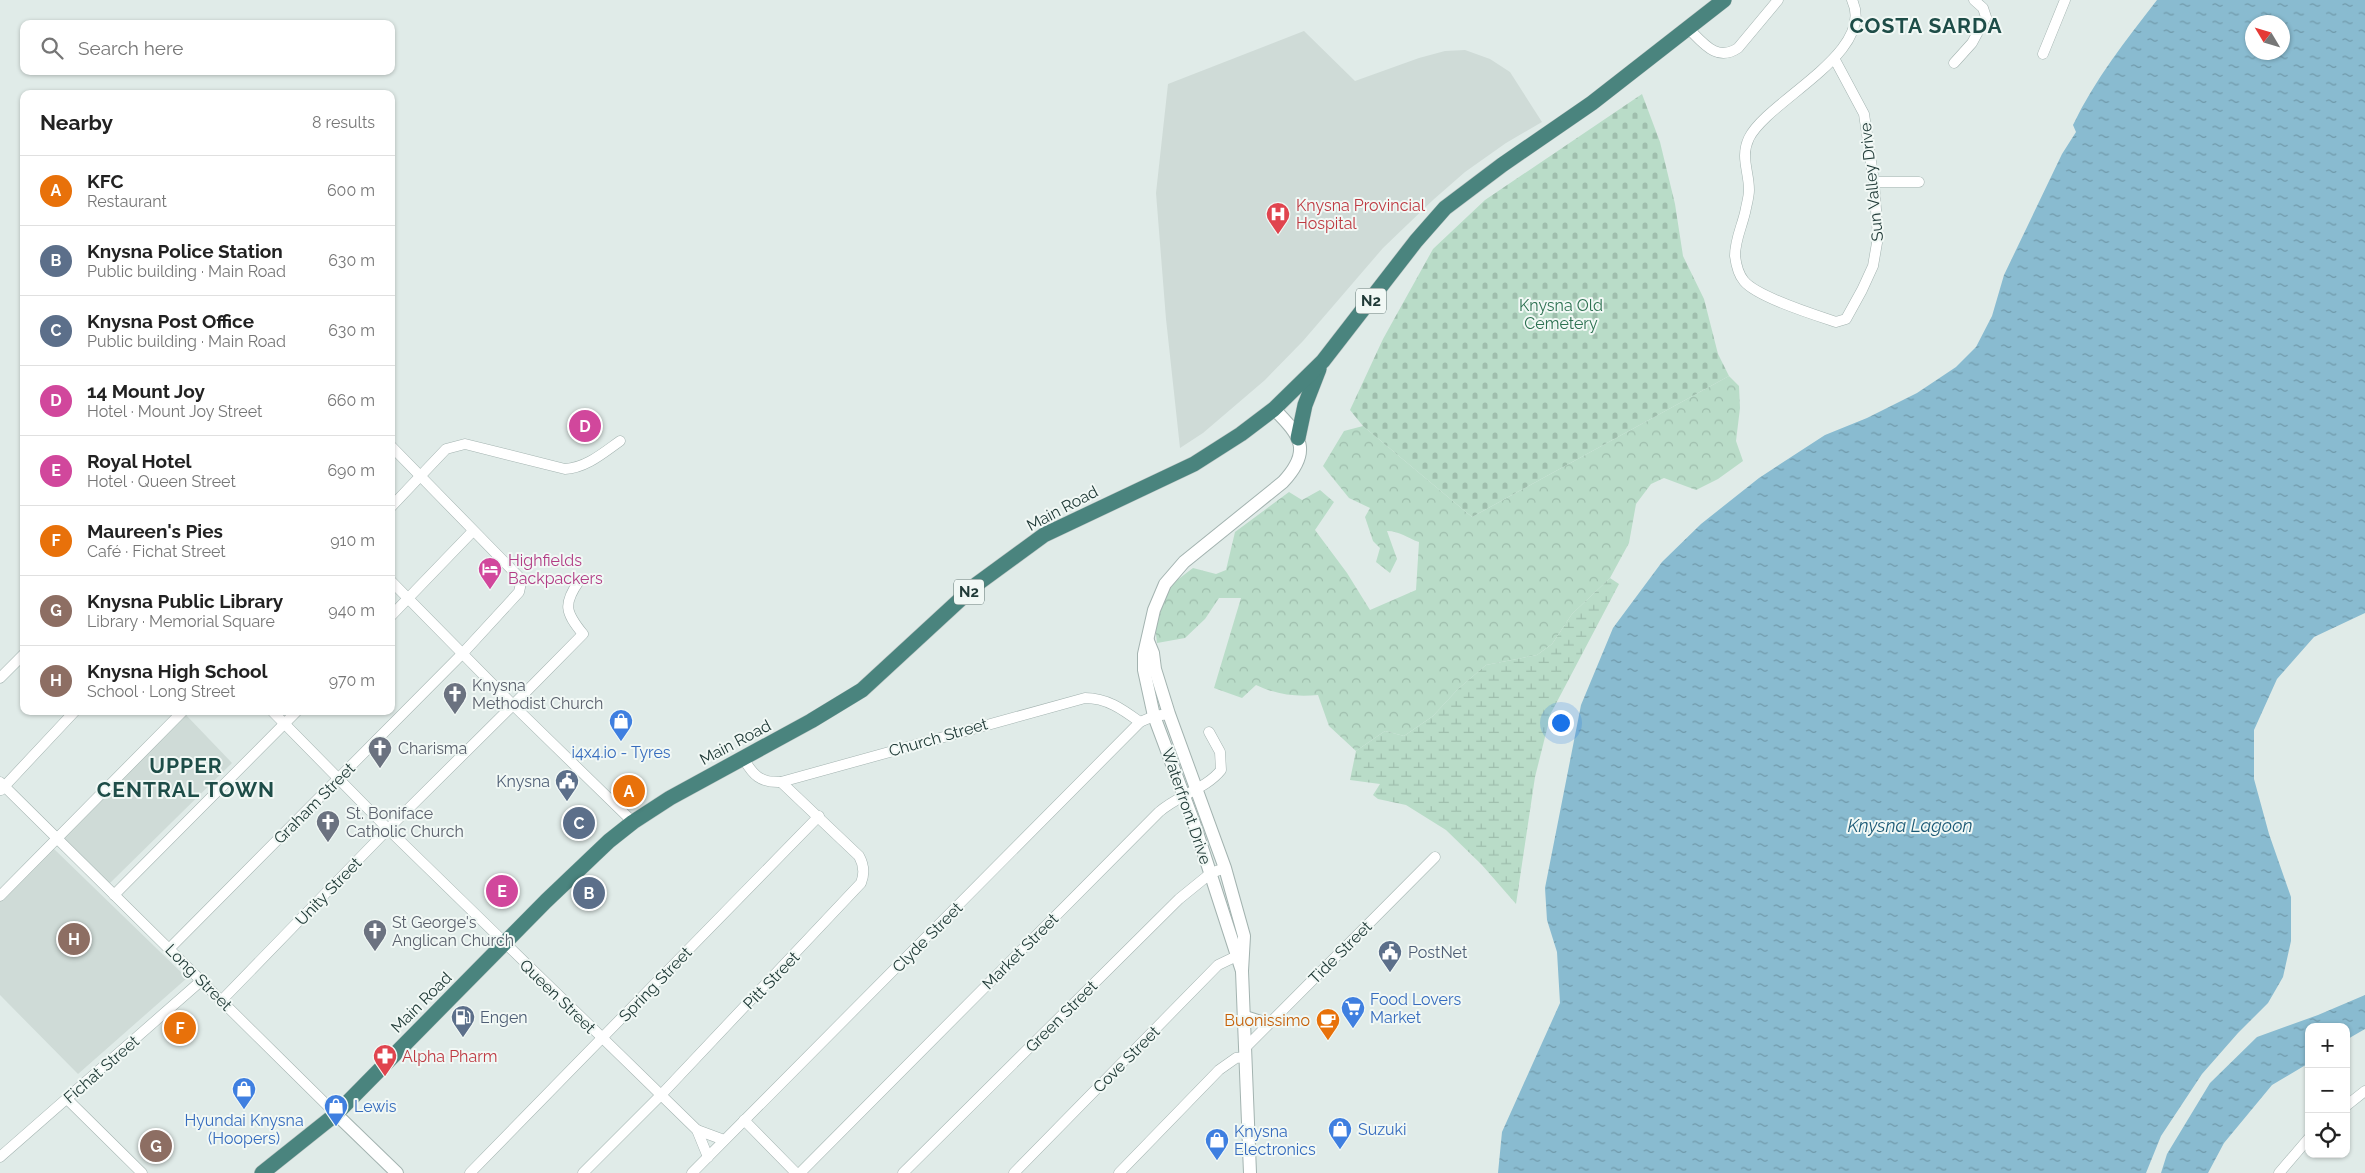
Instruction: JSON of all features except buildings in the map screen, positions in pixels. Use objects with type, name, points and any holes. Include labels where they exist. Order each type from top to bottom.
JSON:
[{"type":"highway","name":"N2","points":[[1274,409],[1323,361],[1416,241],[1446,208],[1502,164],[1592,103],[1724,0]]},
{"type":"highway","points":[[1298,438],[1304,405],[1323,361]]},
{"type":"highway","name":"Main Road","points":[[262,1173],[336,1114],[504,943],[603,847],[633,822],[670,798],[811,721],[862,690],[977,584],[1044,534],[1194,464],[1241,434],[1274,409]]},
{"type":"street","points":[[1689,29],[1716,53],[1731,53],[1738,48],[1778,0]]},
{"type":"street","name":"Sun Valley Drive","points":[[1834,58],[1864,114],[1874,182],[1878,237],[1877,253],[1862,290],[1846,319],[1836,322],[1764,294],[1744,282],[1739,273],[1736,245],[1748,200],[1749,190],[1744,154],[1749,137],[1766,119],[1834,58],[1854,26],[1855,15],[1852,0]]},
{"type":"street","points":[[1954,63],[1972,43],[1986,18],[1983,8],[1974,0]]},
{"type":"street","points":[[2043,54],[2065,0]]},
{"type":"street","points":[[1874,182],[1919,182]]},
{"type":"street","points":[[1274,409],[1298,438]]},
{"type":"street","name":"Waterfront Drive","points":[[1250,1173],[1245,1017],[1240,954],[1154,716],[1144,670],[1144,654],[1154,610],[1165,584],[1184,562],[1283,482],[1294,470],[1299,461],[1300,444],[1298,438]]},
{"type":"street","points":[[395,503],[446,450],[465,444],[565,469],[592,460],[620,441]]},
{"type":"street","points":[[395,450],[473,531],[395,612]]},
{"type":"street","name":"Graham Street","points":[[170,948],[463,653],[519,592],[520,578],[473,531]]},
{"type":"street","name":"Unity Street","points":[[222,1000],[388,829],[582,634],[572,620],[568,604],[569,596],[579,581]]},
{"type":"street","points":[[395,585],[513,705],[633,822]]},
{"type":"street","name":"Waterfront Drive","points":[[1148,641],[1153,653],[1155,669],[1168,714],[1225,868],[1244,936],[1240,954]]},
{"type":"street","points":[[0,678],[20,658]]},
{"type":"street","name":"Church Street","points":[[743,758],[756,778],[771,783],[781,782],[1085,698],[1097,698],[1110,702],[1140,722]]},
{"type":"street","name":"Clyde Street","points":[[692,1173],[1140,722],[1154,716],[1168,714]]},
{"type":"street","points":[[1,786],[71,715]]},
{"type":"street","points":[[0,896],[179,715]]},
{"type":"street","name":"Queen Street","points":[[276,715],[388,829],[697,1130],[708,1157]]},
{"type":"street","points":[[114,895],[293,715]]},
{"type":"street","name":"Market Street","points":[[798,1173],[1159,812],[1183,794],[1213,780],[1221,770],[1220,752],[1209,732]]},
{"type":"street","name":"Pitt Street","points":[[583,1173],[661,1095],[862,883],[864,875],[863,864],[859,856],[781,782]]},
{"type":"street","name":"Long Street","points":[[1,786],[170,948],[397,1173]]},
{"type":"street","name":"Spring Street","points":[[470,1173],[819,816]]},
{"type":"street","name":"Tide Street","points":[[1119,1173],[1219,1070],[1245,1052],[1267,1024],[1436,857]]},
{"type":"street","name":"Green Street","points":[[903,1173],[1180,899],[1210,873],[1225,868]]},
{"type":"street","name":"Cove Street","points":[[1014,1173],[1218,965],[1240,954]]},
{"type":"street","name":"Fichat Street","points":[[1,1156],[202,980]]},
{"type":"street","points":[[1245,1017],[1267,1024]]},
{"type":"street","points":[[2350,1103],[2365,1091]]},
{"type":"street","points":[[67,1099],[142,1173]]},
{"type":"street","points":[[744,1120],[798,1173]]},
{"type":"street","name":"Queen Street","points":[[697,1130],[724,1140]]},
{"type":"street","points":[[2279,1173],[2305,1143]]},
{"type":"shaded area","name":"Knysna Provincial Hospital","points":[[1304,31],[1355,81],[1419,58],[1445,51],[1465,50],[1490,59],[1510,72],[1542,122],[1506,143],[1465,172],[1433,200],[1383,248],[1303,341],[1265,380],[1203,433],[1180,448],[1166,319],[1156,193],[1168,84]]},
{"type":"shaded area","points":[[186,715],[232,763],[110,883],[63,839]]},
{"type":"shaded area","points":[[53,848],[187,978],[78,1074],[0,995],[0,901]]},
{"type":"green space","name":"Knysna Old Cemetery","points":[[1642,94],[1660,142],[1675,204],[1683,256],[1704,299],[1718,354],[1729,376],[1472,517],[1363,426],[1350,410],[1383,339],[1433,249],[1485,200]]},
{"type":"green space","points":[[1729,376],[1739,386],[1740,408],[1736,441],[1743,461],[1718,479],[1696,490],[1664,478],[1651,484],[1636,504],[1629,543],[1610,578],[1572,614],[1552,644],[1537,655],[1486,665],[1458,689],[1433,716],[1404,736],[1385,731],[1356,751],[1329,726],[1318,695],[1302,696],[1287,694],[1271,691],[1256,685],[1242,698],[1214,688],[1241,598],[1219,598],[1205,619],[1185,638],[1157,643],[1155,625],[1168,587],[1193,568],[1216,574],[1226,570],[1235,532],[1289,492],[1302,500],[1320,490],[1334,502],[1315,530],[1347,573],[1370,610],[1416,590],[1419,542],[1400,533],[1387,531],[1397,559],[1390,573],[1376,562],[1380,548],[1373,541],[1365,517],[1370,508],[1349,498],[1323,466],[1344,431],[1363,426],[1472,517]]},
{"type":"green space","points":[[1610,578],[1619,584],[1551,713],[1535,777],[1516,904],[1482,865],[1446,830],[1406,805],[1378,799],[1373,795],[1380,784],[1350,780],[1356,751],[1385,731],[1404,736],[1433,716],[1458,689],[1486,665],[1537,655],[1552,644],[1572,614]]},
{"type":"water","name":"Knysna Lagoon","points":[[2157,0],[2365,0],[2365,613],[2314,637],[2277,679],[2254,730],[2254,779],[2269,834],[2291,897],[2291,941],[2283,977],[2268,1003],[2238,1033],[2202,1074],[2161,1136],[2146,1173],[1498,1173],[1502,1132],[1560,1003],[1557,952],[1547,920],[1545,888],[1581,705],[1613,628],[1662,562],[1701,524],[1759,478],[1825,435],[1867,418],[1917,393],[1956,367],[1976,347],[1992,316],[2004,275],[2062,154],[2076,132],[2073,125],[2101,76]]},
{"type":"water","points":[[2365,995],[2365,1029],[2350,1038],[2350,1023],[2305,1023],[2305,1065],[2272,1085],[2224,1143],[2208,1173],[2161,1173],[2167,1154],[2210,1083],[2257,1037],[2318,1015]]},
{"type":"place","name":"Knysna Provincial Hospital","points":[[1278,235]]},
{"type":"place","name":"14 Mount Joy","points":[[585,426]]},
{"type":"place","name":"Highfields Backpackers","points":[[490,590]]},
{"type":"place","name":"Knysna Methodist Church","points":[[455,715]]},
{"type":"place","name":"i4x4.io - Tyres","points":[[621,742]]},
{"type":"place","name":"Charisma","points":[[380,769]]},
{"type":"place","name":"KFC","points":[[629,791]]},
{"type":"place","name":"Knysna","points":[[567,802]]},
{"type":"place","name":"Knysna Post Office","points":[[579,823]]},
{"type":"place","name":"St. Boniface Catholic Church","points":[[328,843]]},
{"type":"place","name":"Royal Hotel","points":[[502,891]]},
{"type":"place","name":"Knysna Police Station","points":[[589,893]]},
{"type":"place","name":"Knysna High School","points":[[74,939]]},
{"type":"place","name":"St George's Anglican Church","points":[[375,952]]},
{"type":"place","name":"PostNet","points":[[1390,973]]},
{"type":"place","name":"Maureen's Pies","points":[[180,1028]]},
{"type":"place","name":"Food Lovers Market","points":[[1353,1029]]},
{"type":"place","name":"Engen","points":[[463,1038]]},
{"type":"place","name":"Buonissimo","points":[[1328,1041]]},
{"type":"place","name":"Alpha Pharm","points":[[385,1077]]},
{"type":"place","name":"Hyundai Knysna (Hoopers)","points":[[244,1110]]},
{"type":"place","name":"Lewis","points":[[336,1127]]},
{"type":"place","name":"Knysna Public Library","points":[[156,1146]]},
{"type":"place","name":"Suzuki","points":[[1340,1150]]},
{"type":"place","name":"Knysna Electronics","points":[[1217,1161]]},
{"type":"district","name":"COSTA SARDA","points":[[1926,26]]},
{"type":"district","name":"UPPER CENTRAL TOWN","points":[[186,778]]}]
